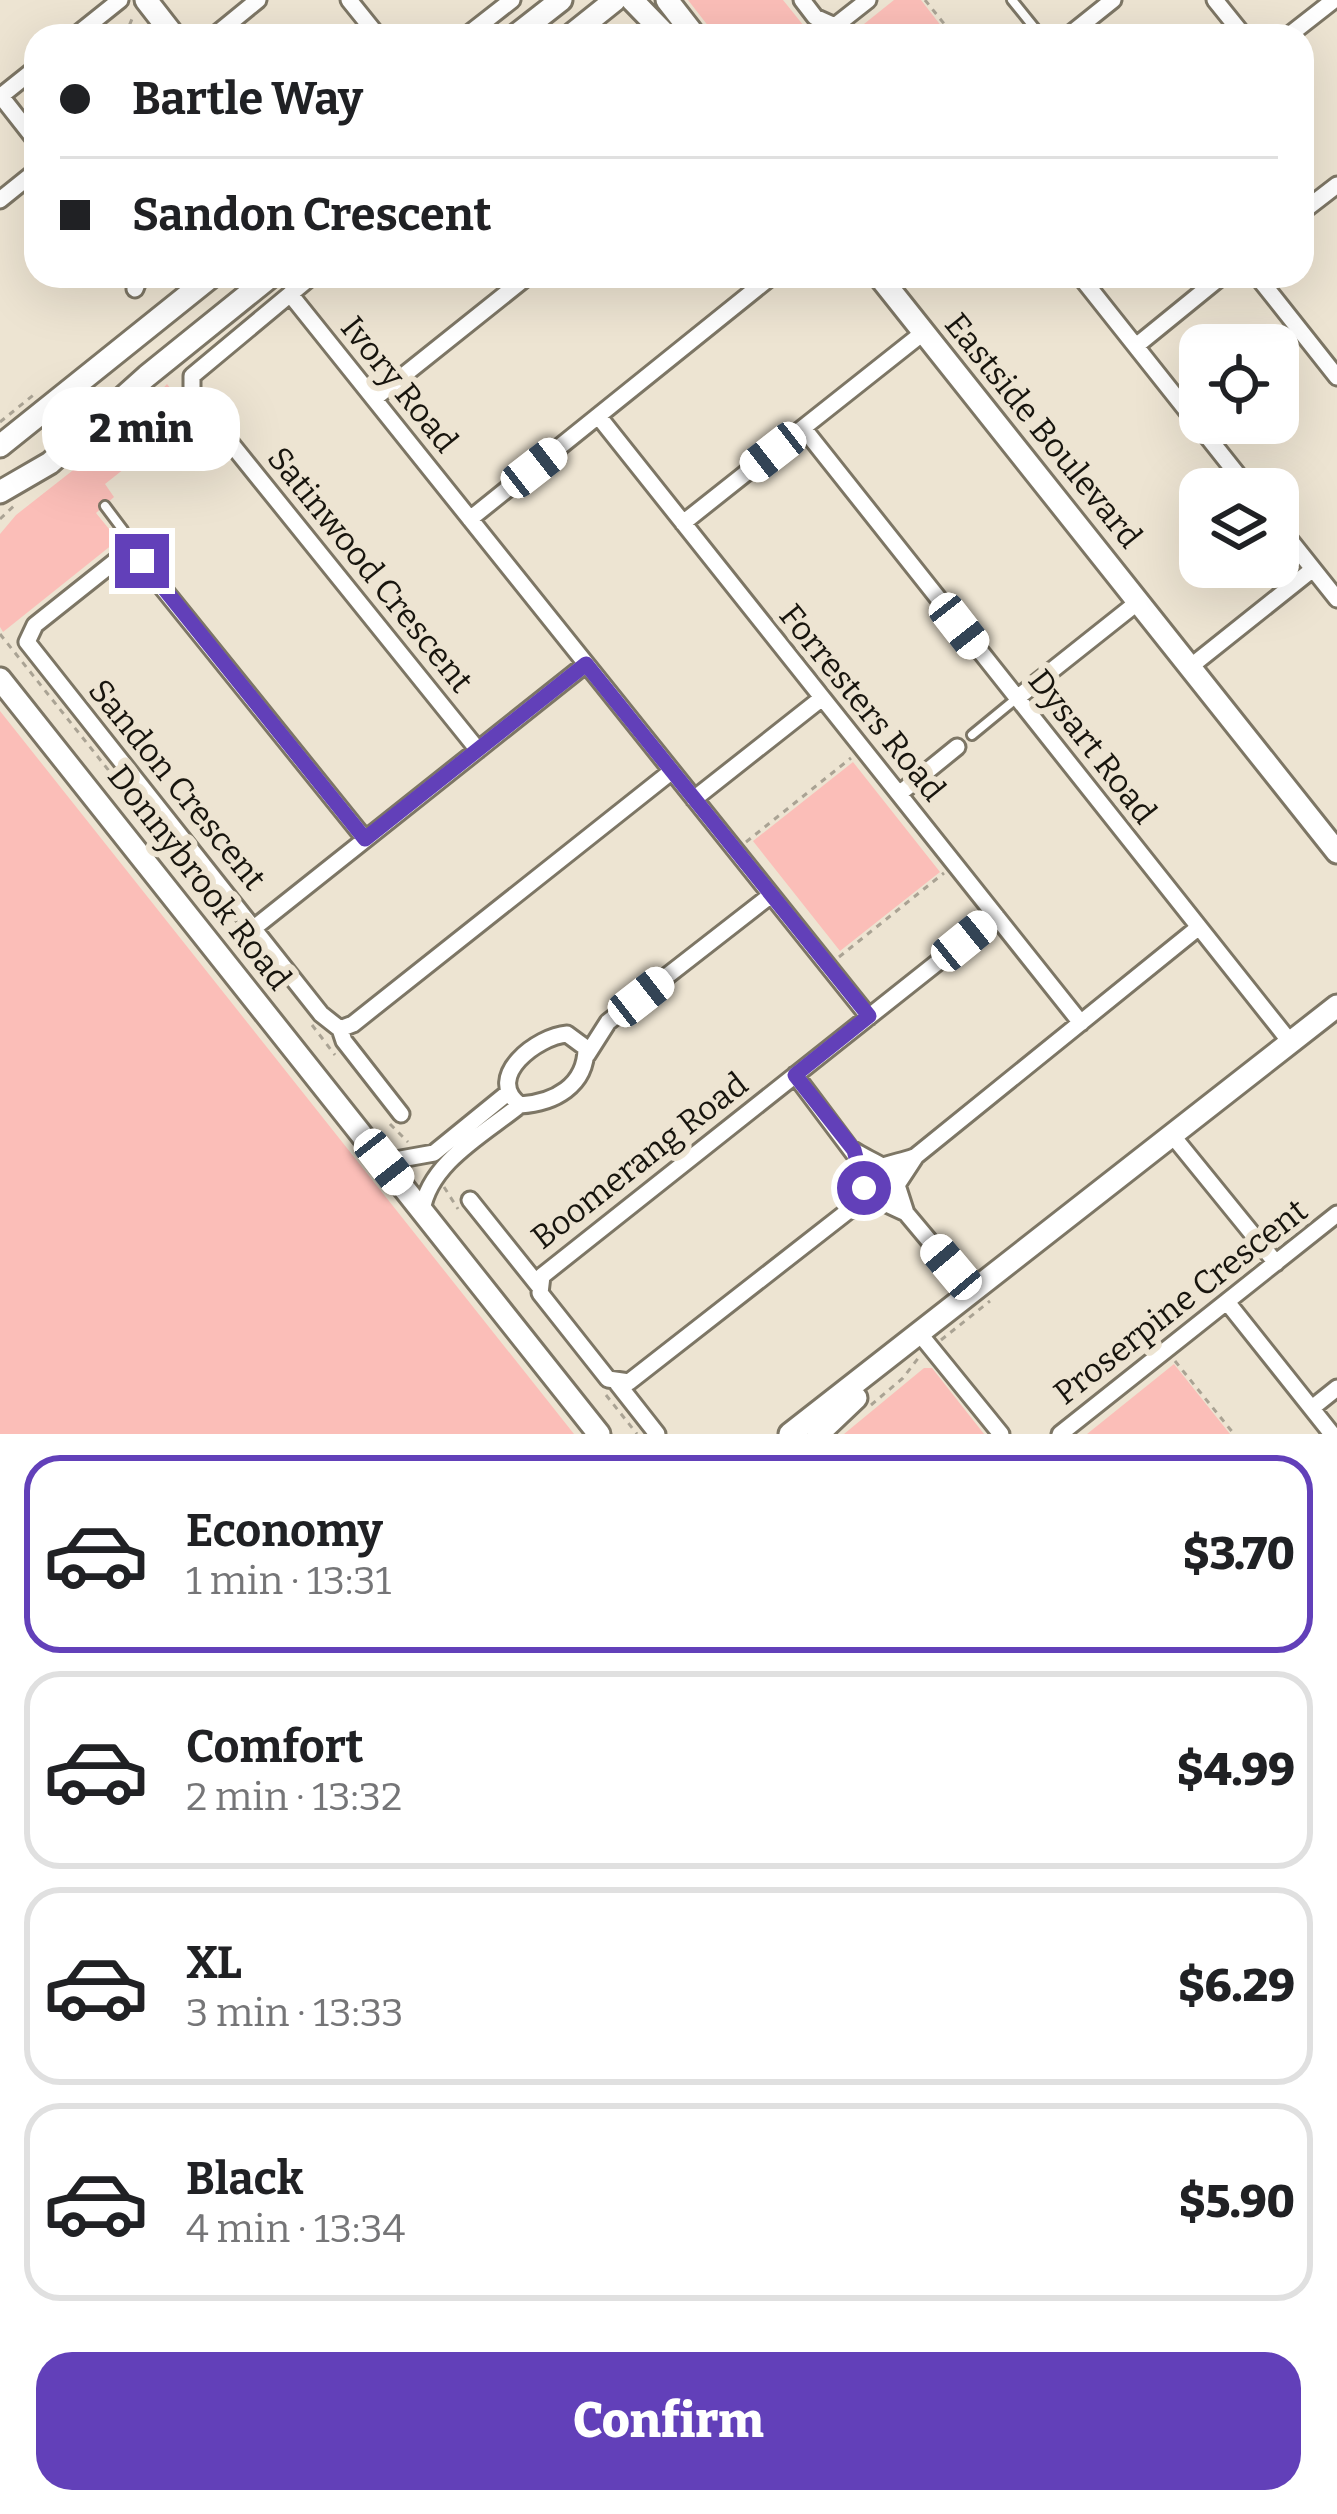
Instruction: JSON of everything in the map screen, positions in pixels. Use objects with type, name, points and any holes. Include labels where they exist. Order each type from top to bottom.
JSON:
[{"type":"street","points":[[229,24],[258,0]]},
{"type":"street","points":[[349,0],[368,24]]},
{"type":"street","points":[[481,24],[512,0]]},
{"type":"street","points":[[530,24],[561,0]]},
{"type":"street","points":[[585,24],[615,0]]},
{"type":"street","points":[[632,0],[655,24]]},
{"type":"street","points":[[802,0],[815,17],[831,24]]},
{"type":"street","points":[[838,24],[868,0]]},
{"type":"street","points":[[1083,24],[1113,0]]},
{"type":"street","points":[[1215,0],[1234,24]]},
{"type":"street","points":[[1303,24],[1334,0]]},
{"type":"street","points":[[95,24],[133,2],[160,24]]},
{"type":"street","points":[[24,77],[0,96],[24,126]]},
{"type":"street","points":[[0,200],[24,181]]},
{"type":"street","points":[[0,446],[197,288]]},
{"type":"street","points":[[0,503],[257,288]]},
{"type":"street","name":"Satinwood Crescent","points":[[298,288],[192,376],[192,395],[478,750]]},
{"type":"street","points":[[374,399],[513,288]]},
{"type":"street","points":[[470,519],[757,288]]},
{"type":"street","name":"Eastside Boulevard","points":[[894,288],[924,332],[1337,851]]},
{"type":"street","points":[[1090,288],[1233,468]]},
{"type":"street","points":[[1136,346],[1207,288]]},
{"type":"street","points":[[1267,288],[1337,377]]},
{"type":"street","name":"Ivory Road","points":[[290,294],[869,1016]]},
{"type":"street","points":[[683,523],[924,332]]},
{"type":"street","name":"Forresters Road","points":[[598,417],[1081,1023]]},
{"type":"street","name":"Dysart Road","points":[[803,428],[1291,1043]]},
{"type":"street","points":[[0,492],[50,463]]},
{"type":"street","points":[[1299,551],[1337,599]]},
{"type":"street","points":[[129,554],[142,561],[365,839]]},
{"type":"street","name":"Sandon Crescent","points":[[129,554],[35,625],[26,642],[321,1014],[340,1029],[394,1116]]},
{"type":"street","points":[[1190,667],[1313,569]]},
{"type":"street","points":[[1017,698],[1138,602]]},
{"type":"street","points":[[254,928],[586,664]]},
{"type":"street","name":"Donnybrook Road","points":[[0,679],[599,1434]]},
{"type":"street","points":[[694,799],[822,698]]},
{"type":"street","points":[[898,794],[957,747]]},
{"type":"street","points":[[340,1029],[353,1024],[672,771]]},
{"type":"street","points":[[384,1162],[434,1153],[514,1098],[558,1097],[575,1081],[608,1022],[771,896]]},
{"type":"street","name":"Boomerang Road","points":[[657,1434],[540,1294],[542,1276],[996,916]]},
{"type":"street","points":[[617,1383],[628,1382],[848,1211],[891,1197],[916,1156],[1199,927]]},
{"type":"street","points":[[818,1434],[973,1293],[1337,1006]]},
{"type":"street","points":[[514,1098],[511,1074],[524,1052],[546,1037],[608,1022]]},
{"type":"street","points":[[567,1034],[581,1041],[587,1055]]},
{"type":"street","points":[[795,1075],[854,1150],[892,1172],[906,1214],[973,1293]]},
{"type":"street","points":[[422,1211],[425,1193],[437,1174],[514,1098]]},
{"type":"street","name":"Donnybrook Road","points":[[348,1117],[364,1153],[427,1232],[451,1247]]},
{"type":"street","points":[[1172,1135],[1276,1263]]},
{"type":"street","points":[[854,1150],[866,1193],[906,1214]]},
{"type":"street","points":[[848,1211],[872,1170],[916,1156]]},
{"type":"street","points":[[470,1200],[538,1285]]},
{"type":"street","name":"Proserpine Crescent","points":[[1060,1434],[1337,1214]]},
{"type":"street","points":[[1227,1302],[1332,1434]]},
{"type":"street","points":[[790,1434],[922,1339]]},
{"type":"street","points":[[922,1339],[1001,1434]]},
{"type":"street","points":[[1312,1408],[1337,1388]]},
{"type":"lane","points":[[1012,0],[1031,24]]},
{"type":"lane","points":[[105,506],[123,530],[129,554]]},
{"type":"lane","points":[[972,735],[1017,698]]},
{"type":"path","points":[[925,0],[944,24]]},
{"type":"path","points":[[0,634],[148,820]]},
{"type":"path","points":[[735,850],[863,749]]},
{"type":"path","points":[[828,966],[955,864]]},
{"type":"path","points":[[312,1025],[341,1063]]},
{"type":"path","points":[[394,1116],[422,1158]]},
{"type":"path","points":[[437,1174],[466,1219]]},
{"type":"path","points":[[868,1407],[922,1339],[1003,1291]]},
{"type":"path","points":[[1167,1350],[1234,1434]]},
{"type":"path","points":[[594,1380],[637,1434]]},
{"type":"shaded area","points":[[688,0],[783,0],[802,24],[707,24]]},
{"type":"shaded area","points":[[894,0],[921,0],[940,24],[864,24]]},
{"type":"shaded area","points":[[167,384],[192,415],[105,484],[114,497],[96,513],[118,540],[3,632],[0,534],[16,515],[128,427]]},
{"type":"shaded area","points":[[0,711],[574,1434],[0,1434]]},
{"type":"shaded area","points":[[853,762],[940,872],[840,951],[753,841]]},
{"type":"shaded area","points":[[1174,1364],[1230,1434],[1087,1434]]},
{"type":"shaded area","points":[[924,1368],[932,1368],[984,1434],[844,1434]]},
{"type":"route","points":[[142,561],[365,839],[586,664],[869,1016],[795,1075],[854,1150],[864,1188]]}]
